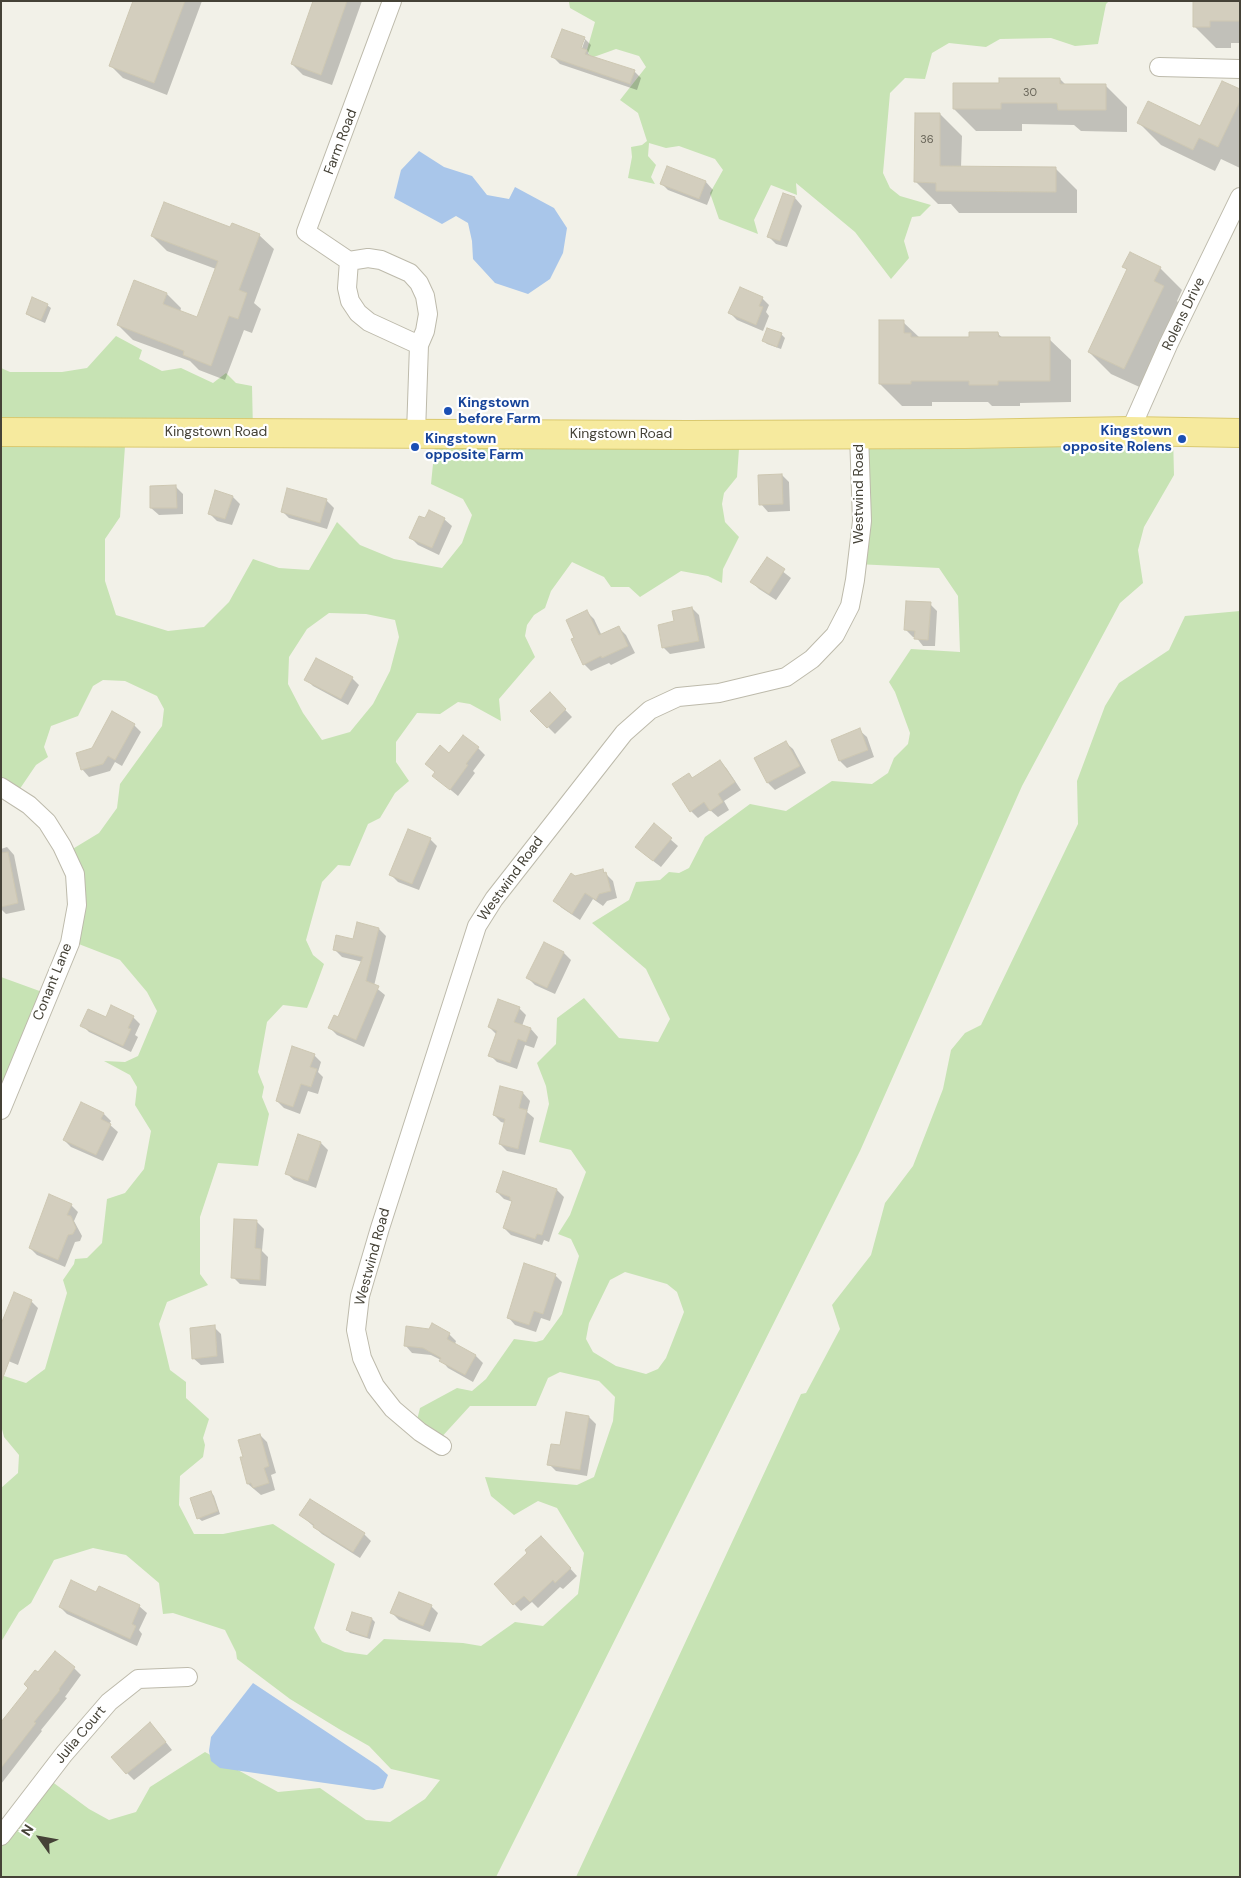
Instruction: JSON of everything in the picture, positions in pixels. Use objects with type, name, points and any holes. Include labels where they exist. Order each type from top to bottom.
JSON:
[{"type":"main road","name":"Kingstown Road","points":[[1,432],[678,435],[965,434],[1130,431],[1240,433]]},
{"type":"street","name":"Farm Road","points":[[349,261],[306,232],[341,143],[392,1]]},
{"type":"street","points":[[1159,67],[1240,69]]},
{"type":"street","name":"Rolens Drive","points":[[1130,431],[1168,345],[1240,197]]},
{"type":"street","points":[[416,433],[419,345],[425,331],[428,314],[425,296],[419,283],[410,273],[381,260],[368,258],[349,261],[347,288],[350,301],[358,313],[369,322],[419,345]]},
{"type":"street","name":"Westwind Road","points":[[442,1446],[420,1432],[393,1409],[375,1386],[362,1358],[356,1330],[360,1296],[376,1239],[476,926],[494,899],[624,733],[650,710],[678,697],[719,693],[786,677],[812,659],[835,635],[850,606],[855,580],[862,521],[859,434]]},
{"type":"street","name":"Conant Lane","points":[[1,787],[29,805],[47,822],[62,846],[75,874],[77,905],[70,943],[1,1110]]},
{"type":"street","name":"Julia Court","points":[[1,1836],[64,1754],[109,1702],[138,1679],[188,1677]]},
{"type":"green space","points":[[1109,1],[1106,4],[1098,44],[1075,46],[1051,38],[1000,39],[986,47],[949,43],[932,53],[925,79],[905,78],[890,93],[883,173],[890,188],[900,196],[931,205],[920,216],[912,217],[904,241],[909,258],[891,279],[855,232],[796,183],[797,195],[771,185],[754,220],[758,234],[719,219],[710,193],[723,170],[715,159],[679,146],[666,148],[649,143],[648,156],[656,165],[651,177],[655,184],[628,178],[632,157],[631,147],[642,145],[647,141],[638,113],[620,100],[646,67],[639,56],[616,49],[591,58],[587,50],[595,22],[570,8],[569,2]]},
{"type":"green space","points":[[116,336],[142,350],[139,359],[162,371],[181,368],[213,383],[226,373],[236,383],[252,386],[253,431],[126,432],[120,517],[105,539],[105,581],[116,615],[168,631],[204,627],[229,602],[253,559],[279,568],[309,570],[337,522],[360,545],[394,559],[442,568],[462,543],[472,515],[463,499],[431,484],[436,434],[740,435],[737,477],[724,493],[722,504],[725,522],[739,537],[723,569],[722,583],[708,576],[681,571],[640,597],[629,587],[611,587],[604,577],[572,562],[551,591],[545,608],[534,615],[527,625],[525,636],[535,657],[499,699],[501,721],[470,704],[458,702],[440,714],[417,713],[396,742],[396,762],[409,781],[395,793],[380,818],[368,824],[350,866],[338,865],[322,882],[306,940],[313,955],[324,964],[307,1008],[283,1005],[267,1022],[258,1072],[264,1087],[262,1097],[269,1114],[258,1166],[218,1163],[200,1217],[200,1274],[208,1285],[167,1302],[159,1324],[170,1370],[186,1382],[186,1398],[209,1419],[203,1438],[205,1445],[203,1457],[180,1476],[179,1505],[194,1534],[223,1534],[273,1524],[335,1564],[314,1628],[322,1642],[345,1652],[367,1655],[384,1639],[463,1643],[481,1646],[515,1622],[543,1626],[578,1594],[584,1553],[557,1508],[538,1501],[514,1515],[491,1496],[485,1477],[577,1485],[594,1477],[613,1421],[615,1397],[599,1381],[560,1372],[548,1378],[536,1406],[470,1406],[438,1441],[415,1428],[420,1408],[457,1388],[472,1391],[486,1379],[514,1339],[536,1342],[543,1340],[562,1314],[579,1256],[571,1239],[558,1234],[570,1215],[586,1172],[571,1150],[539,1142],[549,1104],[546,1086],[537,1063],[556,1044],[557,1018],[584,998],[619,1038],[658,1042],[670,1019],[646,969],[592,923],[629,900],[636,882],[660,880],[669,872],[679,873],[689,868],[705,837],[750,804],[786,811],[832,781],[872,784],[888,773],[894,758],[908,744],[910,733],[895,692],[889,682],[911,649],[960,652],[958,596],[939,568],[856,564],[859,442],[1173,435],[1174,475],[1144,527],[1138,550],[1143,583],[1120,603],[1022,786],[860,1151],[496,1877],[1,1877],[1,1837],[47,1778],[89,1809],[109,1820],[136,1812],[150,1787],[205,1752],[278,1792],[320,1788],[366,1820],[390,1822],[425,1799],[440,1780],[391,1769],[369,1746],[290,1699],[237,1659],[236,1652],[225,1630],[173,1613],[163,1614],[159,1583],[126,1555],[93,1548],[54,1560],[31,1603],[19,1612],[1,1642],[1,1488],[18,1473],[19,1455],[4,1437],[1,1425],[1,1375],[26,1383],[45,1369],[67,1293],[63,1280],[74,1264],[75,1259],[87,1258],[102,1243],[107,1199],[125,1193],[144,1169],[151,1131],[135,1105],[137,1087],[130,1075],[104,1061],[125,1062],[138,1056],[157,1011],[147,992],[120,960],[71,941],[66,853],[99,833],[117,808],[120,784],[162,726],[164,709],[157,696],[125,681],[103,680],[93,686],[78,716],[51,726],[44,747],[48,757],[36,765],[15,796],[1,788],[1,368],[10,372],[62,372],[87,368]],"holes":[[[329,613],[366,614],[395,620],[399,637],[390,671],[373,704],[350,732],[322,740],[303,713],[288,684],[289,657],[307,629]],[[625,1272],[667,1284],[677,1292],[684,1312],[666,1358],[658,1369],[646,1374],[616,1366],[593,1352],[586,1339],[589,1323],[610,1280]]]},
{"type":"green space","points":[[1240,611],[1240,1877],[576,1877],[801,1394],[806,1393],[840,1329],[832,1305],[871,1255],[885,1203],[913,1166],[943,1089],[951,1050],[965,1033],[981,1025],[1078,824],[1077,781],[1105,706],[1119,683],[1169,650],[1185,616]]},
{"type":"green space","points":[[1,977],[45,993],[6,1087],[1,1085]]},
{"type":"water","points":[[419,151],[444,167],[472,176],[487,195],[509,199],[515,187],[554,208],[567,228],[563,253],[550,279],[528,294],[495,283],[473,259],[468,223],[456,216],[442,224],[394,198],[401,170]]},
{"type":"water","points":[[253,1683],[378,1766],[388,1775],[383,1788],[374,1790],[220,1768],[211,1761],[209,1751],[211,1737]]},
{"type":"building","points":[[133,1],[185,1],[154,83],[109,66]]},
{"type":"building","points":[[313,1],[347,1],[321,75],[291,64]]},
{"type":"building","points":[[1193,1],[1240,1],[1240,21],[1210,21],[1210,27],[1193,27]]},
{"type":"building","points":[[562,29],[585,37],[581,48],[587,50],[585,54],[635,70],[630,84],[551,57]]},
{"type":"building","points":[[999,78],[1060,78],[1060,84],[1106,84],[1106,110],[1058,110],[1057,103],[1001,103],[1001,109],[953,109],[953,83],[999,83]]},
{"type":"building","points":[[1222,81],[1240,89],[1240,101],[1218,147],[1199,138],[1193,150],[1137,123],[1148,101],[1200,126]]},
{"type":"building","points":[[915,113],[940,113],[940,166],[1056,167],[1056,192],[936,191],[936,183],[914,182]]},
{"type":"building","points":[[667,166],[706,181],[699,199],[660,184]]},
{"type":"building","points":[[783,193],[795,197],[780,241],[767,237]]},
{"type":"building","points":[[164,202],[230,227],[232,223],[260,234],[239,290],[247,293],[238,319],[229,316],[211,366],[183,355],[184,351],[117,325],[134,280],[167,293],[163,304],[197,317],[218,261],[151,236]]},
{"type":"building","points":[[1130,252],[1161,267],[1154,281],[1164,286],[1124,369],[1088,352],[1127,269],[1122,267]]},
{"type":"building","points":[[740,287],[763,297],[759,306],[763,307],[756,325],[728,313]]},
{"type":"building","points":[[32,297],[48,304],[41,320],[26,314]]},
{"type":"building","points":[[879,320],[904,320],[904,333],[911,333],[911,337],[969,337],[969,332],[998,332],[999,337],[1050,337],[1050,381],[998,381],[998,385],[969,385],[969,381],[911,381],[911,384],[879,384]]},
{"type":"building","points":[[767,328],[782,333],[777,347],[762,341]]},
{"type":"building","points":[[782,474],[783,504],[759,505],[758,475]]},
{"type":"building","points":[[176,485],[177,508],[150,508],[150,486]]},
{"type":"building","points":[[287,488],[327,499],[320,523],[281,512]]},
{"type":"building","points":[[215,490],[233,496],[225,519],[208,514]]},
{"type":"building","points":[[429,510],[445,518],[432,548],[409,538],[419,516],[425,518]]},
{"type":"building","points":[[767,557],[785,569],[769,594],[750,582]]},
{"type":"building","points":[[906,601],[931,602],[928,640],[914,639],[915,631],[904,630]]},
{"type":"building","points":[[692,607],[699,641],[662,648],[658,625],[674,621],[672,611]]},
{"type":"building","points":[[587,610],[599,635],[619,626],[628,646],[583,665],[571,639],[574,638],[566,620]]},
{"type":"building","points":[[316,658],[353,677],[341,699],[304,680]]},
{"type":"building","points":[[550,692],[566,709],[547,728],[530,711]]},
{"type":"building","points":[[112,711],[135,724],[115,760],[108,756],[103,764],[81,770],[76,753],[92,748]]},
{"type":"building","points":[[860,728],[868,750],[839,761],[831,740]]},
{"type":"building","points":[[463,735],[479,747],[450,790],[432,776],[435,772],[425,764],[440,745],[449,753]]},
{"type":"building","points":[[786,741],[800,766],[767,783],[754,758]]},
{"type":"building","points":[[720,760],[735,782],[718,794],[723,802],[710,811],[704,802],[690,812],[672,784],[689,773],[692,778]]},
{"type":"building","points":[[654,823],[672,838],[653,861],[635,847]]},
{"type":"building","points":[[408,829],[431,838],[412,884],[389,875]]},
{"type":"building","points":[[8,852],[18,903],[1,907],[1,853]]},
{"type":"building","points":[[603,869],[604,873],[606,872],[611,891],[599,894],[596,900],[585,893],[572,914],[553,901],[571,873],[575,876]]},
{"type":"building","points":[[357,922],[379,928],[366,981],[379,986],[356,1040],[328,1028],[334,1015],[338,1017],[363,957],[333,950],[336,935],[353,939]]},
{"type":"building","points":[[544,942],[564,952],[547,988],[526,978]]},
{"type":"building","points":[[498,999],[520,1007],[514,1022],[531,1028],[526,1042],[518,1039],[510,1063],[488,1056],[497,1031],[488,1027]]},
{"type":"building","points":[[111,1005],[134,1016],[128,1028],[131,1029],[123,1046],[80,1026],[88,1009],[106,1017]]},
{"type":"building","points":[[292,1046],[315,1054],[310,1067],[317,1069],[311,1087],[301,1084],[293,1107],[276,1101]]},
{"type":"building","points":[[500,1086],[523,1092],[519,1108],[527,1110],[518,1149],[499,1144],[505,1119],[493,1115]]},
{"type":"building","points":[[81,1102],[104,1113],[101,1119],[111,1124],[96,1155],[63,1140]]},
{"type":"building","points":[[298,1134],[321,1142],[308,1181],[285,1174]]},
{"type":"building","points":[[503,1171],[557,1189],[542,1235],[537,1234],[535,1239],[503,1228],[512,1201],[510,1197],[496,1192]]},
{"type":"building","points":[[49,1194],[72,1204],[67,1215],[71,1216],[76,1228],[73,1234],[68,1235],[58,1260],[29,1248]]},
{"type":"building","points":[[234,1219],[257,1220],[255,1248],[261,1249],[260,1280],[231,1278]]},
{"type":"building","points":[[524,1263],[556,1274],[543,1314],[534,1311],[529,1325],[507,1318]]},
{"type":"building","points":[[14,1292],[32,1300],[2,1380],[1,1324]]},
{"type":"building","points":[[432,1323],[450,1333],[447,1339],[476,1355],[465,1375],[439,1361],[441,1358],[423,1348],[404,1346],[406,1326],[429,1329]]},
{"type":"building","points":[[215,1325],[217,1356],[192,1359],[190,1328]]},
{"type":"building","points":[[566,1412],[589,1416],[580,1470],[547,1465],[551,1444],[560,1445]]},
{"type":"building","points":[[260,1434],[269,1466],[264,1468],[269,1483],[253,1488],[251,1483],[247,1484],[238,1440]]},
{"type":"building","points":[[211,1491],[218,1511],[197,1519],[190,1498]]},
{"type":"building","points":[[310,1499],[365,1533],[353,1552],[313,1527],[314,1525],[299,1515]]},
{"type":"building","points":[[541,1536],[571,1568],[555,1583],[553,1580],[530,1602],[524,1596],[513,1605],[494,1584],[527,1553],[525,1550]]},
{"type":"building","points":[[71,1580],[96,1592],[99,1586],[140,1605],[132,1624],[136,1626],[130,1639],[59,1607]]},
{"type":"building","points":[[399,1592],[432,1605],[423,1626],[390,1613]]},
{"type":"building","points":[[352,1612],[372,1618],[367,1637],[346,1630]]},
{"type":"building","points":[[55,1651],[75,1667],[60,1690],[34,1722],[36,1723],[1,1768],[1,1722],[28,1688],[24,1684],[35,1670],[38,1672]]},
{"type":"building","points":[[150,1722],[166,1742],[126,1774],[111,1757]]},
{"type":"place","name":"Kingstown before Farm","points":[[448,411]]},
{"type":"place","name":"Kingstown opposite Rolens","points":[[1182,439]]},
{"type":"place","name":"Kingstown opposite Farm","points":[[415,447]]}]
